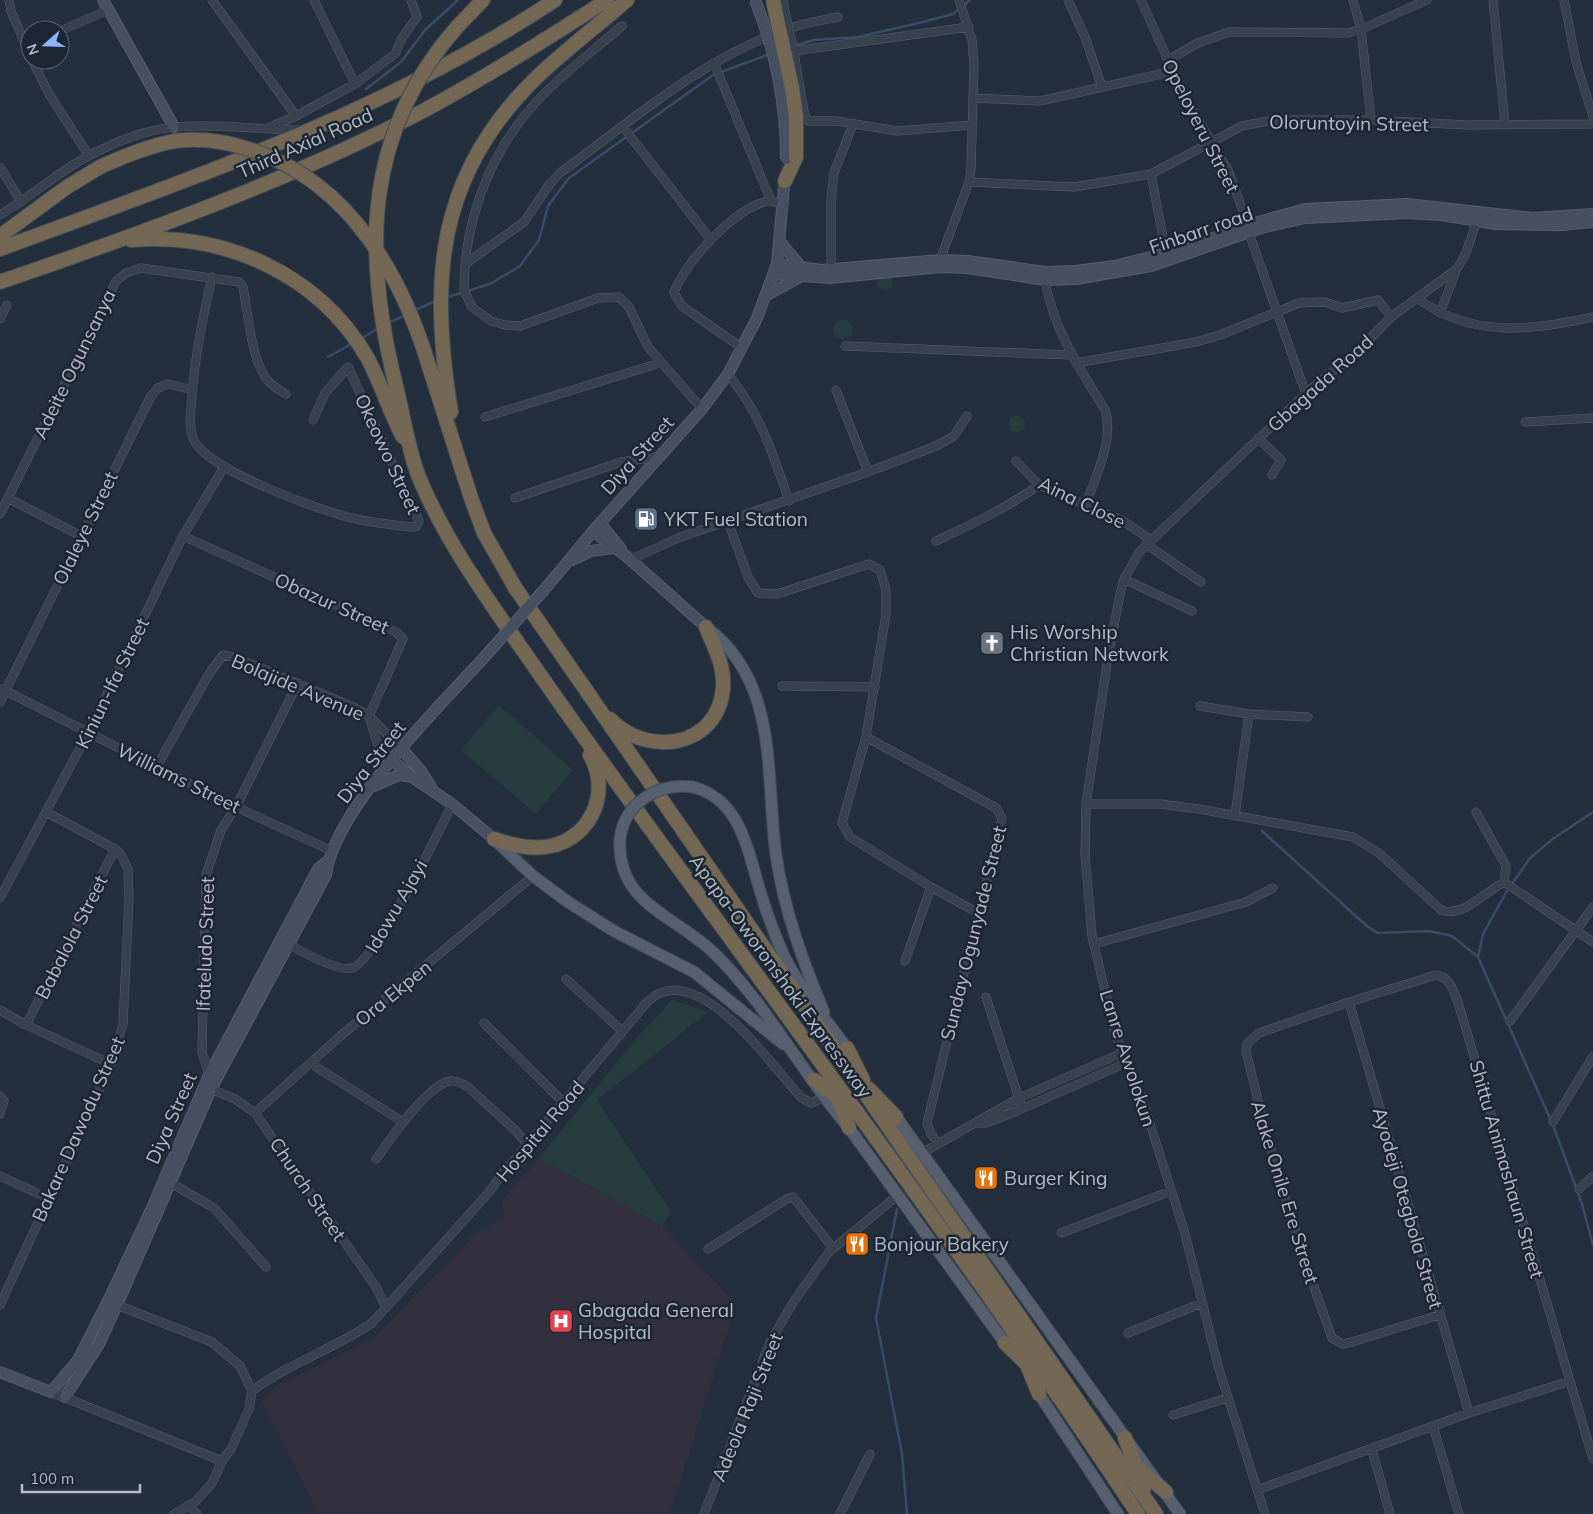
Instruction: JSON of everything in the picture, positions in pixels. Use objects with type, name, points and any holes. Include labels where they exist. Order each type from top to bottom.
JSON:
[{"type":"highway","points":[[410,451],[383,332],[374,252],[380,188],[392,138],[410,93],[435,52],[456,27],[483,0]]},
{"type":"highway","name":"Third Axial Road","points":[[0,249],[193,178],[316,130],[395,92],[478,48],[555,0]]},
{"type":"highway","name":"Third Axial Road","points":[[0,282],[118,242],[312,163],[423,110],[525,53],[607,0]]},
{"type":"highway","points":[[459,458],[448,391],[443,340],[441,285],[442,258],[455,199],[467,173],[497,122],[534,80],[627,0]]},
{"type":"highway","points":[[773,0],[792,88],[796,117],[791,158],[785,180]]},
{"type":"highway","points":[[0,236],[67,187],[100,167],[158,145],[199,140],[249,149],[278,160],[302,173],[325,190],[346,212],[386,262],[415,320],[459,458]]},
{"type":"highway","points":[[118,242],[179,240],[225,248],[267,264],[308,290],[330,308],[366,356],[410,451]]},
{"type":"highway","name":"Apapa-Oworonshoki Expressway","points":[[410,451],[419,477],[451,541],[487,601],[558,703],[860,1116],[1010,1338],[1054,1387],[1138,1514]]},
{"type":"highway","name":"Apapa-Oworonshoki Expressway","points":[[459,458],[481,524],[501,564],[577,679],[891,1121],[1152,1509]]},
{"type":"highway","points":[[577,679],[612,721],[632,736],[658,743],[682,740],[694,735],[710,721],[717,711],[724,688],[722,663],[706,627]]},
{"type":"highway","points":[[494,839],[510,844],[536,847],[561,843],[582,831],[593,814],[599,792],[594,762],[558,703]]},
{"type":"highway","points":[[845,1055],[891,1121]]},
{"type":"highway","points":[[825,1068],[849,1128]]},
{"type":"highway","points":[[814,1080],[837,1096],[860,1116]]},
{"type":"highway","points":[[1010,1338],[1027,1366],[1039,1394]]},
{"type":"highway","points":[[1027,1366],[1054,1387]]},
{"type":"highway","points":[[1125,1438],[1152,1509]]},
{"type":"highway","points":[[1112,1449],[1166,1492]]},
{"type":"main road","points":[[103,0],[174,127]]},
{"type":"main road","points":[[755,0],[772,46],[780,78],[791,158]]},
{"type":"main road","name":"Diya Street","points":[[65,1397],[99,1344],[211,1089],[326,875],[330,856],[340,833],[369,789],[402,748],[489,652],[596,527],[702,409],[728,374],[767,294],[776,270],[781,243],[785,180]]},
{"type":"main road","name":"Finbarr road","points":[[824,272],[940,260],[968,261],[1045,272],[1076,271],[1114,266],[1166,254],[1305,213],[1407,204],[1532,218],[1593,214]]},
{"type":"main road","name":"Finbarr road","points":[[1305,213],[1407,212],[1531,225],[1593,222]]},
{"type":"main road","name":"Finbarr road","points":[[824,272],[940,267],[968,268],[1045,280],[1076,279],[1150,266],[1249,229]]},
{"type":"main road","points":[[781,243],[801,273]]},
{"type":"main road","points":[[776,270],[801,273],[824,272]]},
{"type":"main road","points":[[767,294],[801,273]]},
{"type":"main road","points":[[596,527],[613,548],[628,558]]},
{"type":"main road","points":[[596,527],[628,558],[716,635],[747,676],[766,732],[776,856],[784,895],[795,937],[829,1022]]},
{"type":"main road","points":[[568,562],[591,552],[613,548]]},
{"type":"main road","points":[[402,748],[421,771],[432,790]]},
{"type":"main road","points":[[392,760],[412,777],[452,804],[494,839],[533,876],[614,931],[694,972],[753,1018],[797,1057]]},
{"type":"main road","points":[[369,789],[393,776],[412,777]]},
{"type":"main road","points":[[797,1057],[760,1003],[720,959],[698,939],[654,910],[638,896],[624,876],[619,849],[625,818],[644,798],[668,788],[693,787],[712,793],[719,799],[739,824],[762,898],[785,958],[813,1004],[829,1022]]},
{"type":"main road","name":"Diya Street","points":[[51,1392],[78,1360],[151,1210],[209,1075],[318,869],[330,856]]},
{"type":"main road","name":"Apapa-Oworonshoki Expressway","points":[[829,1022],[845,1055]]},
{"type":"main road","name":"Apapa-Oworonshoki Expressway","points":[[797,1057],[814,1080],[823,1098],[849,1128],[898,1196],[1010,1338],[1039,1394],[1118,1514]]},
{"type":"main road","name":"Apapa-Oworonshoki Expressway","points":[[891,1121],[922,1153],[1180,1514]]},
{"type":"main road","points":[[0,1372],[51,1392]]},
{"type":"street","points":[[10,0],[11,11],[20,31]]},
{"type":"street","points":[[212,0],[296,116]]},
{"type":"street","points":[[314,0],[355,84]]},
{"type":"street","points":[[262,130],[296,116],[355,84],[395,54],[402,38],[417,17],[411,0]]},
{"type":"street","points":[[783,0],[806,119],[808,121],[837,121],[897,131],[972,126]]},
{"type":"street","points":[[1068,0],[1088,46],[1102,87]]},
{"type":"street","name":"Opeloyeru Street","points":[[1141,0],[1168,60],[1170,72],[1210,143],[1228,170],[1306,394]]},
{"type":"street","points":[[1354,0],[1361,30],[1371,120]]},
{"type":"street","points":[[1168,60],[1198,42],[1229,32],[1348,33],[1361,30],[1427,0]]},
{"type":"street","points":[[1493,0],[1505,124]]},
{"type":"street","points":[[1564,0],[1576,62],[1593,117]]},
{"type":"street","points":[[940,260],[969,182],[974,64],[969,26],[960,3]]},
{"type":"street","points":[[70,27],[108,10]]},
{"type":"street","points":[[465,264],[524,222],[549,185],[560,173],[625,130],[647,107],[795,27],[838,17]]},
{"type":"street","points":[[622,26],[553,86],[536,103],[507,140],[482,187],[468,237],[464,290],[472,307],[491,322],[520,326],[598,298],[619,297],[629,307],[648,347],[702,409]]},
{"type":"street","points":[[793,50],[969,26]]},
{"type":"street","points":[[37,70],[49,94],[89,156]]},
{"type":"street","points":[[717,70],[771,201]]},
{"type":"street","points":[[973,98],[1040,100],[1170,72]]},
{"type":"street","name":"Oloruntoyin Street","points":[[969,182],[1074,187],[1151,174],[1242,126],[1273,120],[1371,120],[1434,125],[1593,124]]},
{"type":"street","points":[[824,272],[833,181],[838,161],[853,124]]},
{"type":"street","points":[[0,215],[21,202],[53,177],[89,156],[127,139],[174,127],[215,126],[262,130],[316,130]]},
{"type":"street","points":[[625,130],[711,240]]},
{"type":"street","points":[[0,166],[21,202]]},
{"type":"street","points":[[1151,174],[1166,254]]},
{"type":"street","points":[[742,348],[682,306],[674,293],[699,253],[733,221],[758,204],[771,201],[784,205]]},
{"type":"street","name":"Gbagada Road","points":[[1148,542],[1306,394],[1358,351],[1391,317],[1457,269],[1466,253],[1477,220]]},
{"type":"street","name":"Adeite Ogunsanya","points":[[0,514],[116,281],[126,273],[141,268],[232,280],[244,287],[256,354],[264,376],[273,386],[286,394]]},
{"type":"street","points":[[1440,313],[1457,269]]},
{"type":"street","name":"Okeowo Street","points":[[212,277],[199,332],[192,390],[190,422],[193,439],[201,451],[224,467],[313,507],[356,519],[412,528],[416,526],[419,521],[348,367],[325,393],[313,420]]},
{"type":"street","points":[[1045,280],[1051,306],[1071,355],[1105,410],[1108,419],[1108,438],[1086,505]]},
{"type":"street","points":[[1417,298],[1440,313],[1464,323],[1494,328],[1518,329],[1562,324],[1593,317]]},
{"type":"street","points":[[1076,363],[1196,342],[1220,335],[1299,303],[1325,302],[1342,308],[1378,300],[1391,317]]},
{"type":"street","points":[[0,319],[7,305]]},
{"type":"street","points":[[845,346],[1071,355]]},
{"type":"street","points":[[485,417],[660,363]]},
{"type":"street","points":[[728,374],[747,398],[758,419],[790,501]]},
{"type":"street","name":"Olaleye Street","points":[[0,702],[3,689],[82,536],[151,396],[158,388],[168,384],[192,390]]},
{"type":"street","points":[[836,390],[868,472]]},
{"type":"street","points":[[628,558],[678,538],[790,501],[936,446],[954,436],[967,416]]},
{"type":"street","points":[[1525,422],[1593,418]]},
{"type":"street","points":[[1258,438],[1282,460],[1272,475]]},
{"type":"street","points":[[515,498],[621,462],[658,457]]},
{"type":"street","name":"Aina Close","points":[[1016,461],[1039,485],[1123,521],[1201,582]]},
{"type":"street","name":"Kiniun-Ifa Street","points":[[0,898],[88,733],[183,536],[224,467]]},
{"type":"street","points":[[936,541],[1004,508],[1039,485]]},
{"type":"street","points":[[8,498],[82,536]]},
{"type":"street","points":[[728,522],[749,579],[758,593],[777,594],[869,564],[880,570],[888,602],[866,737],[842,816],[845,831],[850,837],[931,887],[978,913]]},
{"type":"street","name":"Obazur Street","points":[[183,536],[396,632],[403,639],[369,716]]},
{"type":"street","name":"Lanre Awolokun","points":[[1148,542],[1140,550],[1124,579],[1108,657],[1086,804],[1085,854],[1094,944],[1109,1014],[1122,1053],[1142,1099],[1184,1230],[1227,1398],[1265,1514]]},
{"type":"street","points":[[1124,579],[1192,610]]},
{"type":"street","name":"Bolajide Avenue","points":[[157,766],[209,674],[223,655],[237,658],[298,683],[369,716],[402,748]]},
{"type":"street","name":"Ifateludo Street","points":[[209,1075],[202,1052],[206,874],[221,830],[236,807],[298,683]]},
{"type":"street","points":[[782,686],[875,687]]},
{"type":"street","name":"Williams Street","points":[[3,689],[330,856]]},
{"type":"street","points":[[1200,706],[1249,714],[1308,717]]},
{"type":"street","points":[[1235,815],[1249,714]]},
{"type":"street","points":[[369,716],[379,750],[392,760]]},
{"type":"street","name":"Sunday Ogunyade Street","points":[[866,737],[996,808],[1002,818],[927,1123],[931,1134],[938,1143]]},
{"type":"street","name":"Idowu Ajayi","points":[[290,944],[341,968],[354,968],[362,962],[382,937],[452,804]]},
{"type":"street","points":[[1086,804],[1160,804],[1235,815],[1352,837],[1379,853],[1434,904],[1448,912],[1458,912],[1507,884]]},
{"type":"street","points":[[46,812],[116,850]]},
{"type":"street","points":[[1476,812],[1506,866],[1507,884]]},
{"type":"street","name":"Babalola Street","points":[[26,1025],[116,850]]},
{"type":"street","name":"Bakare Dawodu Street","points":[[0,1305],[110,1064],[123,1024],[129,898],[128,869],[120,853],[116,850]]},
{"type":"street","name":"Ora Ekpen","points":[[255,1113],[310,1063],[533,876]]},
{"type":"street","points":[[1507,884],[1593,942]]},
{"type":"street","points":[[905,961],[931,887]]},
{"type":"street","points":[[1094,944],[1246,902],[1272,888]]},
{"type":"street","points":[[1510,1021],[1593,907]]},
{"type":"street","name":"Shittu Animashaun Street","points":[[1349,1002],[1436,975],[1443,976],[1453,989],[1593,1459]]},
{"type":"street","points":[[566,979],[622,1032]]},
{"type":"street","name":"Hospital Road","points":[[252,1391],[267,1380],[356,1334],[372,1323],[490,1191],[504,1170],[528,1145],[655,994],[668,990],[688,993],[707,1002],[741,1029],[802,1098],[811,1103],[823,1098]]},
{"type":"street","points":[[986,997],[1022,1109]]},
{"type":"street","name":"Alake Onile Ere Street","points":[[1349,1002],[1259,1034],[1247,1044],[1247,1061],[1266,1134],[1302,1254],[1332,1338],[1343,1344],[1439,1315]]},
{"type":"street","name":"Ayodeji Otegbola Street","points":[[1349,1002],[1469,1413]]},
{"type":"street","points":[[0,1010],[26,1025],[110,1064]]},
{"type":"street","points":[[484,1023],[563,1102]]},
{"type":"street","points":[[922,1153],[984,1116],[1019,1098],[1122,1053]]},
{"type":"street","points":[[1553,1122],[1593,1056]]},
{"type":"street","points":[[310,1063],[403,1122]]},
{"type":"street","points":[[975,1123],[986,1123],[1022,1109],[1126,1063]]},
{"type":"street","points":[[376,1159],[403,1122],[436,1087],[450,1081],[460,1082],[516,1130],[528,1145]]},
{"type":"street","name":"Church Street","points":[[211,1089],[235,1099],[255,1113],[376,1287],[386,1308]]},
{"type":"street","points":[[0,1096],[4,1101],[0,1114]]},
{"type":"street","points":[[0,1176],[48,1198]]},
{"type":"street","points":[[1578,1190],[1593,1176]]},
{"type":"street","points":[[171,1183],[214,1208],[266,1268]]},
{"type":"street","points":[[1061,1233],[1171,1190]]},
{"type":"street","name":"Adeola Raji Street","points":[[704,1514],[770,1342],[794,1301],[833,1248],[898,1196]]},
{"type":"street","points":[[708,1249],[788,1198],[793,1197],[833,1248]]},
{"type":"street","points":[[1128,1332],[1202,1303]]},
{"type":"street","points":[[117,1305],[212,1342],[240,1366],[252,1391],[245,1418],[231,1450],[222,1461],[212,1483],[189,1506],[174,1514]]},
{"type":"street","points":[[1257,1490],[1372,1450],[1469,1413],[1570,1381]]},
{"type":"street","points":[[51,1392],[222,1461]]},
{"type":"street","points":[[1173,1415],[1227,1398]]},
{"type":"street","points":[[1433,1426],[1459,1514]]},
{"type":"street","points":[[1372,1450],[1390,1514]]},
{"type":"street","points":[[840,1514],[870,1454]]},
{"type":"street","points":[[189,1506],[196,1514]]},
{"type":"shaded area","name":"Gbagada General Hospital","points":[[539,1158],[662,1226],[736,1304],[670,1514],[314,1514],[316,1509],[261,1401],[275,1387],[375,1337],[477,1232],[504,1218],[502,1201]]},
{"type":"green space","points":[[882,274],[888,274],[893,279],[891,288],[882,290],[877,285],[877,279]]},
{"type":"green space","points":[[843,319],[850,322],[853,329],[850,336],[843,339],[836,336],[833,329],[836,322]]},
{"type":"green space","points":[[1014,416],[1020,416],[1025,421],[1023,430],[1014,432],[1009,427],[1009,421]]},
{"type":"green space","points":[[499,705],[573,770],[536,814],[461,750]]},
{"type":"green space","points":[[672,1000],[708,1012],[597,1100],[671,1211],[662,1226],[539,1158],[637,1038]]},
{"type":"waterway","points":[[366,89],[401,62],[425,30],[458,0]]},
{"type":"waterway","points":[[794,46],[814,40],[858,37],[923,22],[953,14],[970,0]]},
{"type":"waterway","points":[[445,298],[490,284],[520,266],[539,240],[548,206],[569,178],[713,75],[770,54]]},
{"type":"waterway","points":[[413,311],[438,300]]},
{"type":"waterway","points":[[388,323],[406,315]]},
{"type":"waterway","points":[[360,339],[379,328]]},
{"type":"waterway","points":[[328,357],[351,344]]},
{"type":"waterway","points":[[1478,957],[1483,934],[1507,891],[1530,858],[1554,838],[1593,812]]},
{"type":"waterway","points":[[1262,831],[1368,927],[1378,933],[1429,931],[1452,936],[1478,957],[1553,1125],[1582,1204],[1593,1245]]},
{"type":"waterway","points":[[897,1209],[876,1318],[902,1454],[907,1514]]},
{"type":"place","name":"YKT Fuel Station","points":[[646,519]]},
{"type":"place","name":"His Worship Christian Network","points":[[992,643]]},
{"type":"place","name":"Burger King","points":[[986,1178]]},
{"type":"place","name":"Bonjour Bakery","points":[[857,1244]]},
{"type":"place","name":"Gbagada General Hospital","points":[[561,1321]]}]
